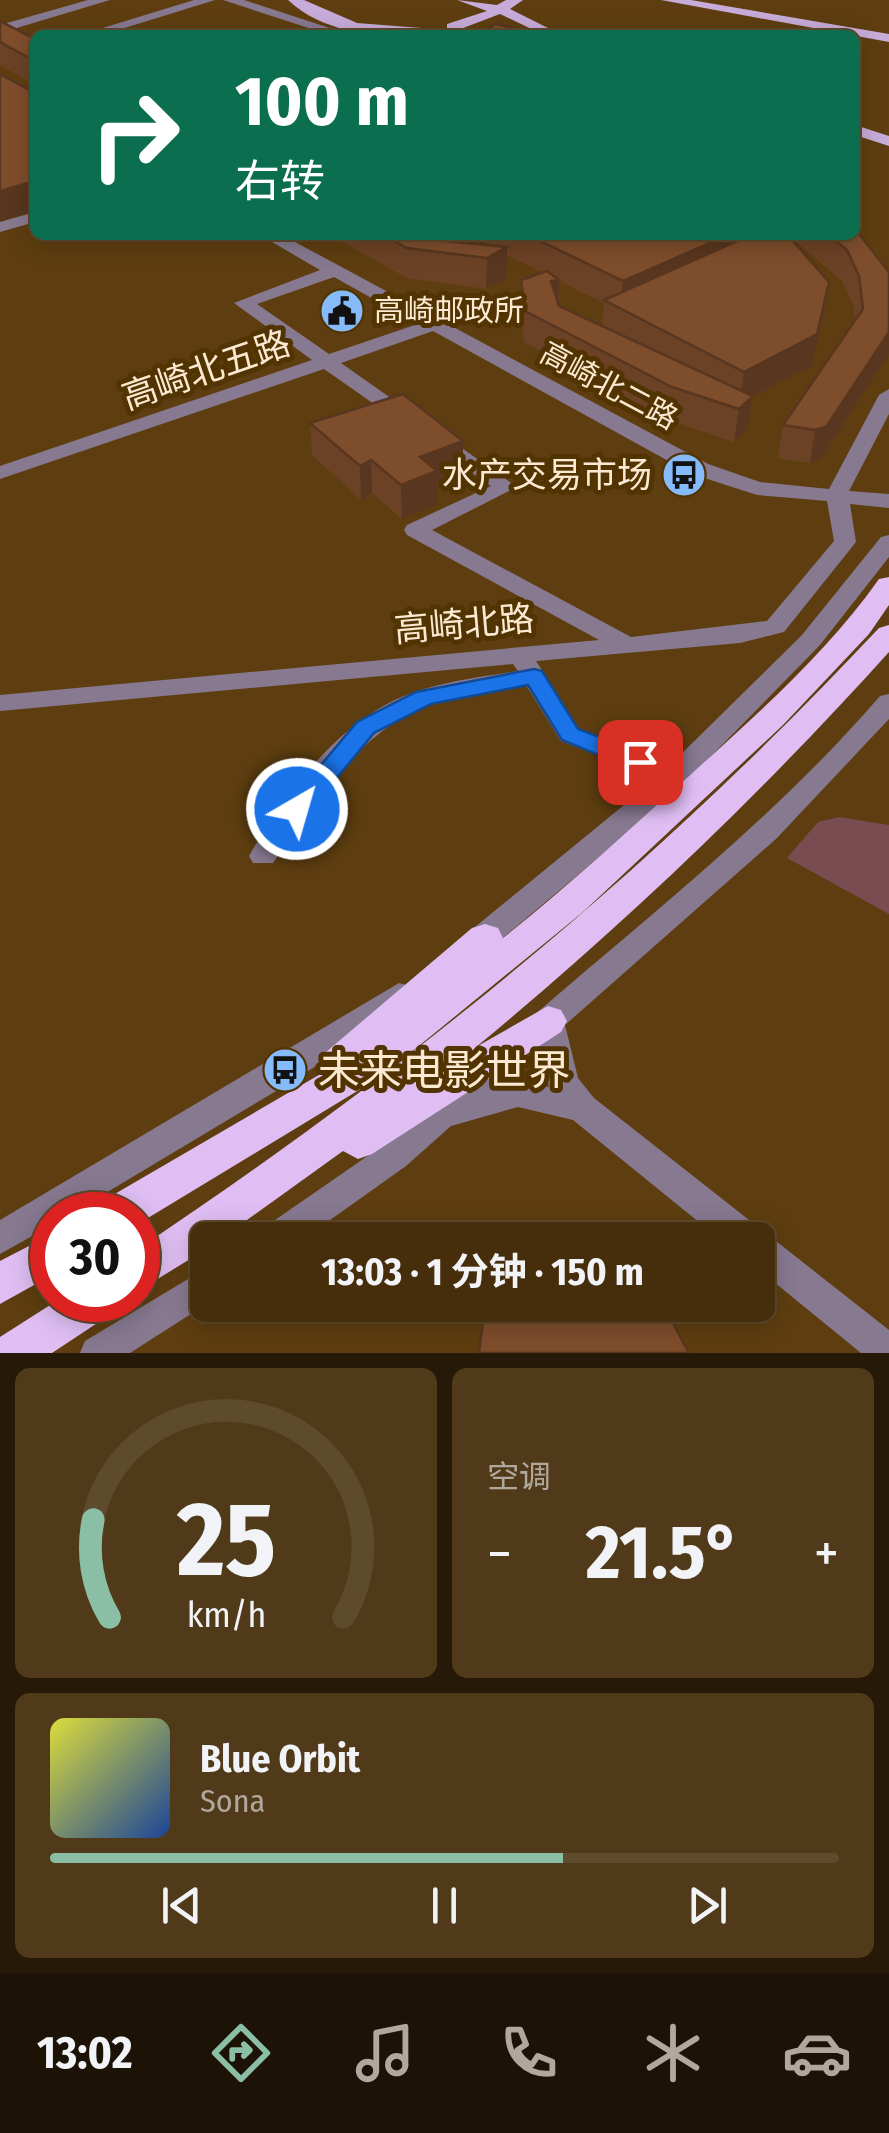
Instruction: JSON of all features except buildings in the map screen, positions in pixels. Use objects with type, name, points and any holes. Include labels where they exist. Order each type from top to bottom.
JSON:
[{"type":"highway","points":[[155,1192],[368,1066],[571,903],[772,718],[860,628],[889,586]]},
{"type":"highway","points":[[160,1258],[349,1126],[515,999],[680,850],[816,717],[889,634]]},
{"type":"highway","points":[[256,1132],[485,938]]},
{"type":"highway","points":[[178,1246],[356,1142],[548,1021]]},
{"type":"highway","points":[[0,1284],[30,1266]]},
{"type":"highway","points":[[14,1353],[62,1322]]},
{"type":"main road","points":[[294,0],[322,16],[366,27],[413,30]]},
{"type":"main road","points":[[464,0],[501,5],[546,30]]},
{"type":"main road","points":[[668,0],[847,30]]},
{"type":"main road","points":[[680,0],[849,30]]},
{"type":"main road","points":[[422,28],[452,27],[501,5]]},
{"type":"main road","points":[[346,8],[440,30]]},
{"type":"main road","points":[[860,32],[889,37]]},
{"type":"main road","points":[[860,32],[889,37]]},
{"type":"main road","points":[[860,118],[889,127]]},
{"type":"main road","points":[[860,132],[889,141]]},
{"type":"main road","points":[[860,146],[889,155]]},
{"type":"street","points":[[0,29],[104,0]]},
{"type":"street","points":[[109,30],[208,0]]},
{"type":"street","points":[[230,0],[328,30]]},
{"type":"street","points":[[0,227],[30,218]]},
{"type":"street","name":"高崎北二路","points":[[277,240],[700,470],[757,488],[889,501]]},
{"type":"street","points":[[335,271],[243,303],[506,487],[415,530],[622,644]]},
{"type":"street","name":"高崎北五路","points":[[0,473],[433,325]]},
{"type":"street","points":[[837,494],[889,395]]},
{"type":"street","name":"高崎北路","points":[[0,702],[527,665],[622,644],[740,635],[775,627],[845,542],[837,494]]},
{"type":"street","points":[[0,1238],[285,1070],[485,938],[675,775],[811,640],[889,542]]},
{"type":"street","points":[[263,856],[314,785],[365,728],[424,697],[527,665],[570,734],[675,775]]},
{"type":"street","points":[[298,1222],[442,1116],[753,840],[867,730],[889,702]]},
{"type":"street","points":[[548,1021],[558,1071],[582,1108],[724,1222]]},
{"type":"street","points":[[442,1116],[518,1094],[582,1108]]},
{"type":"street","points":[[775,1262],[889,1353]]},
{"type":"street","points":[[98,1353],[190,1294]]},
{"type":"shaded area","points":[[839,817],[889,825],[889,914],[787,858],[818,822]]},
{"type":"place","name":"高崎邮政所","points":[[342,311]]},
{"type":"place","name":"水产交易市场","points":[[684,475]]},
{"type":"place","name":"未来电影世界","points":[[285,1070]]},
{"type":"route","points":[[297,809],[365,728],[424,697],[534,676],[570,734],[640,762]]}]
